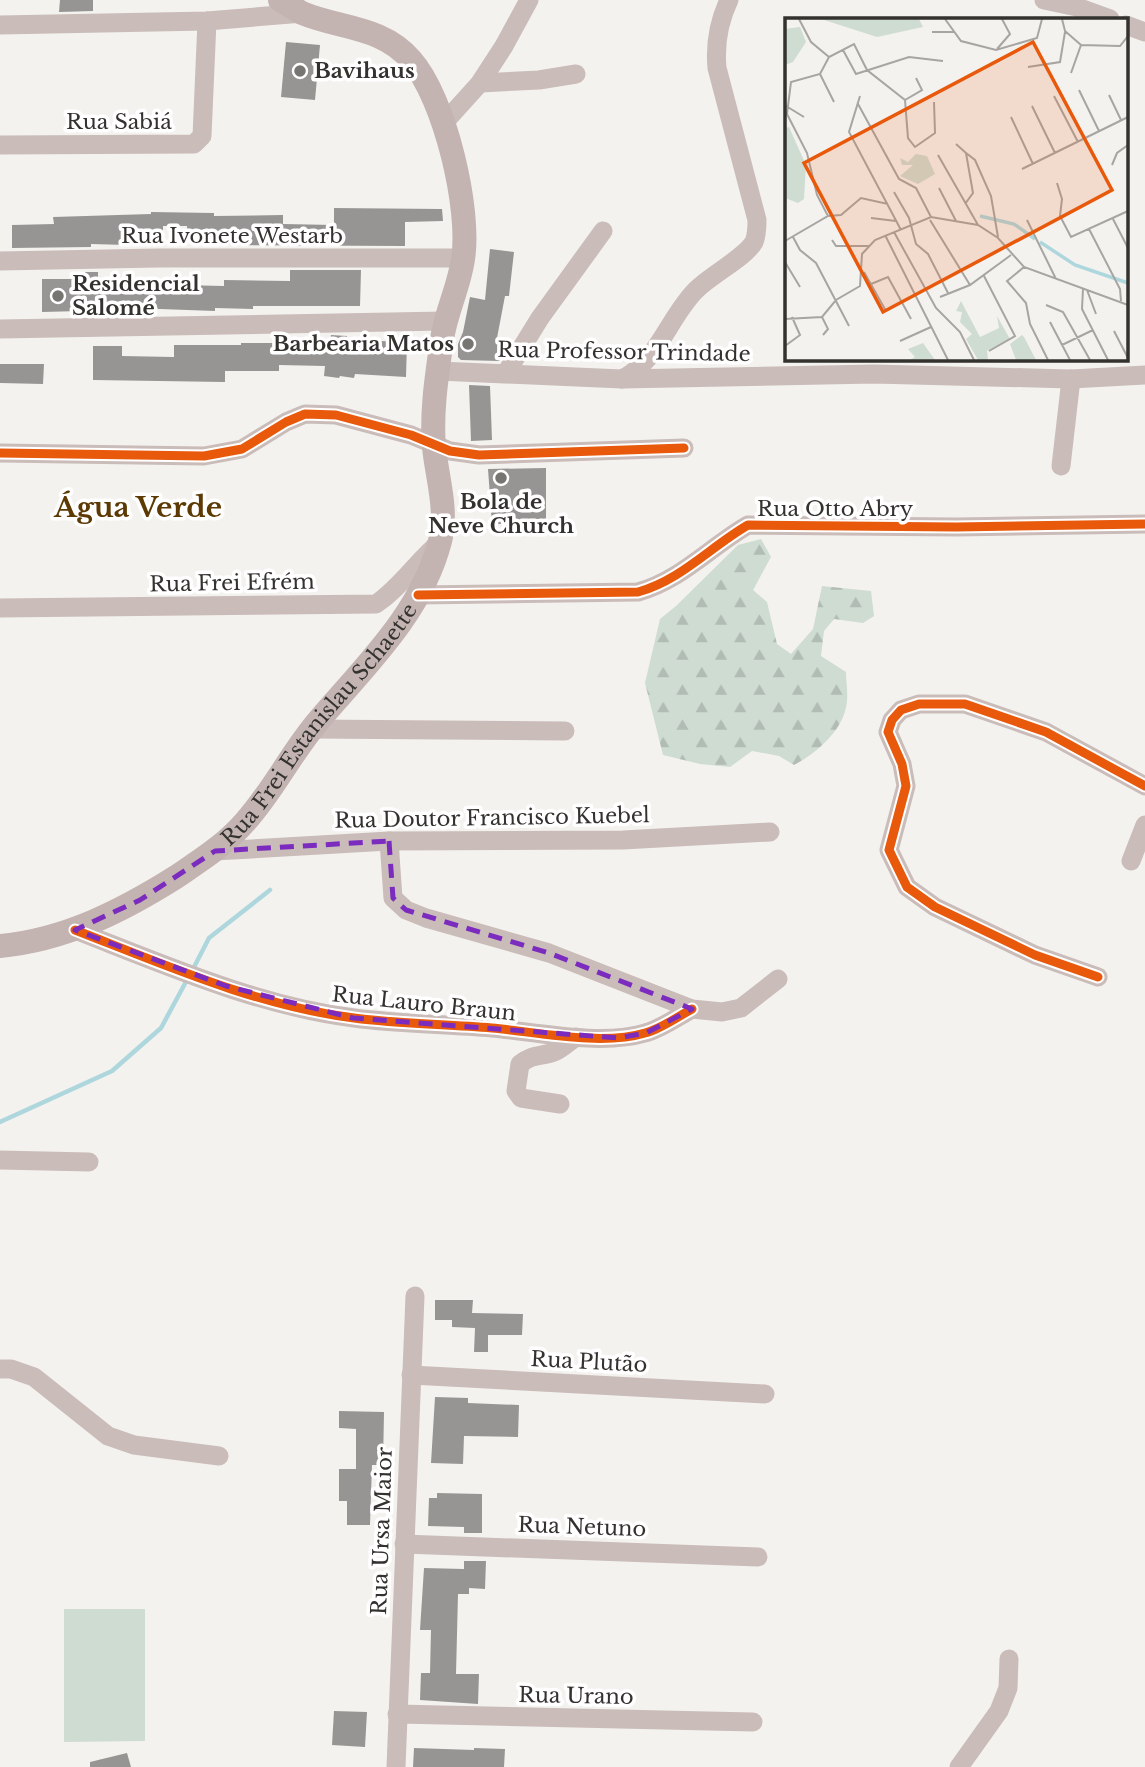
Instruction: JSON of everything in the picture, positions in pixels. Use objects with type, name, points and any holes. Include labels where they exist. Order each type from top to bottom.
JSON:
[{"type":"main road","name":"Rua Frei Estanislau Schaette","points":[[0,946],[47,939],[75,930],[140,900],[215,851],[244,823],[311,729],[385,644],[418,595],[440,542],[443,524],[433,412],[444,321],[457,289],[463,258],[464,226],[459,182],[443,124],[429,89],[412,60],[393,43],[368,30],[303,13],[280,0]]},
{"type":"street","points":[[443,124],[480,83],[529,0]]},
{"type":"street","points":[[622,379],[640,368],[654,351],[667,327],[696,289],[754,243],[757,220],[717,68],[719,30],[729,0]]},
{"type":"street","points":[[1044,0],[1077,7],[1107,18]]},
{"type":"street","points":[[0,25],[207,21],[303,13]]},
{"type":"street","name":"Rua Sabiá","points":[[0,145],[194,144],[202,136],[207,21]]},
{"type":"street","points":[[1128,26],[1145,32]]},
{"type":"street","points":[[480,83],[539,80],[576,74]]},
{"type":"street","points":[[506,373],[540,318],[603,231]]},
{"type":"street","name":"Rua Ivonete Westarb","points":[[0,261],[463,258]]},
{"type":"street","points":[[0,329],[444,321]]},
{"type":"street","name":"Rua Professor Trindade","points":[[438,371],[622,379],[874,374],[1071,379],[1145,375]]},
{"type":"street","points":[[1061,466],[1071,379]]},
{"type":"street","points":[[0,453],[204,456],[243,449],[286,422],[305,414],[335,415],[411,435],[434,446],[479,455],[684,448]]},
{"type":"street","name":"Rua Otto Abry","points":[[418,595],[638,592],[657,587],[678,576],[729,536],[748,525],[956,527],[1145,524]]},
{"type":"street","name":"Rua Frei Efrém","points":[[0,608],[376,604],[440,542]]},
{"type":"street","points":[[1098,977],[1035,954],[935,908],[907,887],[889,850],[906,786],[902,764],[888,732],[892,720],[901,710],[919,704],[965,704],[1046,732],[1145,786]]},
{"type":"street","points":[[311,729],[565,731]]},
{"type":"street","points":[[1130,861],[1145,825]]},
{"type":"street","name":"Rua Doutor Francisco Kuebel","points":[[215,851],[389,841],[623,840],[770,832]]},
{"type":"street","points":[[389,841],[393,898],[406,910],[549,953],[692,1009],[722,1012],[741,1008],[778,979]]},
{"type":"street","name":"Rua Lauro Braun","points":[[75,930],[226,986],[291,1005],[353,1018],[576,1037],[618,1038],[646,1033],[692,1009]]},
{"type":"street","points":[[560,1104],[521,1098],[516,1091],[520,1064],[530,1056],[558,1051],[576,1037]]},
{"type":"street","points":[[0,1160],[89,1161]]},
{"type":"street","name":"Rua Ursa Maior","points":[[396,1767],[415,1296]]},
{"type":"street","points":[[0,1368],[34,1377],[108,1436],[134,1445],[219,1456]]},
{"type":"street","name":"Rua Plutão","points":[[411,1375],[765,1394]]},
{"type":"street","name":"Rua Netuno","points":[[404,1544],[758,1557]]},
{"type":"street","points":[[959,1767],[999,1711],[1008,1688],[1009,1659]]},
{"type":"street","name":"Rua Urano","points":[[397,1714],[753,1722]]},
{"type":"highlighted area","points":[[389,841],[393,898],[406,910],[549,953],[692,1009],[646,1033],[618,1038],[353,1018],[226,986],[75,930],[140,900],[215,851]]},
{"type":"green space","points":[[761,539],[771,557],[753,590],[767,602],[777,644],[791,654],[813,629],[822,586],[871,591],[874,616],[863,623],[834,619],[824,631],[821,656],[846,672],[847,701],[841,721],[820,747],[794,765],[779,756],[752,751],[730,767],[700,764],[663,755],[645,683],[660,619],[738,545]]},
{"type":"green space","points":[[64,1609],[145,1609],[145,1741],[64,1742]]},
{"type":"building","points":[[60,0],[93,0],[93,11],[59,12]]},
{"type":"building","name":"Bavihaus","points":[[286,42],[320,45],[315,100],[281,97]]},
{"type":"building","points":[[334,208],[442,209],[443,221],[405,222],[405,246],[222,245],[222,234],[187,234],[187,226],[163,226],[163,246],[91,244],[91,247],[12,248],[12,225],[54,224],[53,217],[151,212],[214,213],[214,216],[283,215],[283,224],[334,225]]},
{"type":"building","points":[[490,249],[514,252],[509,296],[505,296],[497,338],[512,340],[499,361],[461,360],[458,357],[458,344],[470,297],[485,300]]},
{"type":"building","points":[[290,270],[361,270],[360,306],[253,306],[253,309],[215,308],[215,311],[160,309],[42,312],[42,279],[85,279],[85,272],[98,272],[98,280],[138,279],[138,284],[224,286],[224,280],[290,281]]},
{"type":"building","points":[[331,335],[347,336],[346,341],[379,347],[379,341],[407,342],[406,377],[355,374],[354,378],[339,378],[324,376],[325,366],[279,365],[279,371],[225,371],[225,382],[93,380],[93,346],[122,346],[122,356],[174,357],[174,345],[241,345],[284,343],[284,340],[330,341]]},
{"type":"building","points":[[0,364],[44,364],[43,384],[0,383]]},
{"type":"building","points":[[469,385],[490,386],[492,440],[471,441]]},
{"type":"building","points":[[546,468],[546,523],[492,524],[488,469]]},
{"type":"building","points":[[435,1300],[473,1300],[472,1313],[523,1314],[522,1335],[488,1335],[488,1352],[474,1352],[475,1328],[452,1327],[452,1320],[435,1320]]},
{"type":"building","points":[[435,1397],[468,1398],[468,1403],[519,1405],[518,1437],[464,1436],[463,1464],[431,1463]]},
{"type":"building","points":[[339,1411],[384,1412],[383,1465],[372,1465],[370,1525],[347,1525],[347,1501],[339,1501],[339,1469],[356,1469],[356,1429],[339,1428]]},
{"type":"building","points":[[437,1493],[482,1494],[482,1533],[464,1533],[464,1527],[428,1526],[429,1498],[437,1498]]},
{"type":"building","points":[[464,1561],[486,1561],[485,1589],[469,1588],[469,1594],[458,1594],[456,1674],[479,1674],[478,1704],[420,1700],[421,1673],[430,1673],[431,1630],[420,1630],[424,1568],[464,1569]]},
{"type":"building","points":[[334,1711],[367,1712],[365,1747],[332,1745]]},
{"type":"building","points":[[414,1748],[505,1749],[504,1767],[413,1767]]},
{"type":"building","points":[[127,1753],[131,1767],[90,1767],[90,1762]]},
{"type":"waterway","points":[[192,971],[209,938],[270,890]]},
{"type":"waterway","points":[[0,1122],[112,1071],[161,1028],[188,978]]},
{"type":"cycle path","points":[[0,453],[204,456],[242,449],[286,422],[305,414],[336,415],[411,435],[450,451],[479,455],[684,448]]},
{"type":"cycle path","points":[[418,595],[638,592],[668,580],[748,525],[956,527],[1145,524]]},
{"type":"cycle path","points":[[1098,977],[1035,955],[935,907],[907,887],[889,850],[906,786],[902,764],[888,732],[892,720],[901,710],[919,704],[965,704],[1046,732],[1145,786]]},
{"type":"cycle path","points":[[75,930],[212,983],[283,1004],[354,1018],[492,1028],[569,1037],[609,1038],[628,1037],[651,1031],[692,1009]]},
{"type":"place","name":"Bavihaus","points":[[300,71]]},
{"type":"place","name":"Residencial Salomé","points":[[58,296]]},
{"type":"place","name":"Barbearia Matos","points":[[468,344]]},
{"type":"place","name":"Bola de Neve Church","points":[[501,478]]},
{"type":"district","name":"Água Verde","points":[[138,507]]}]
